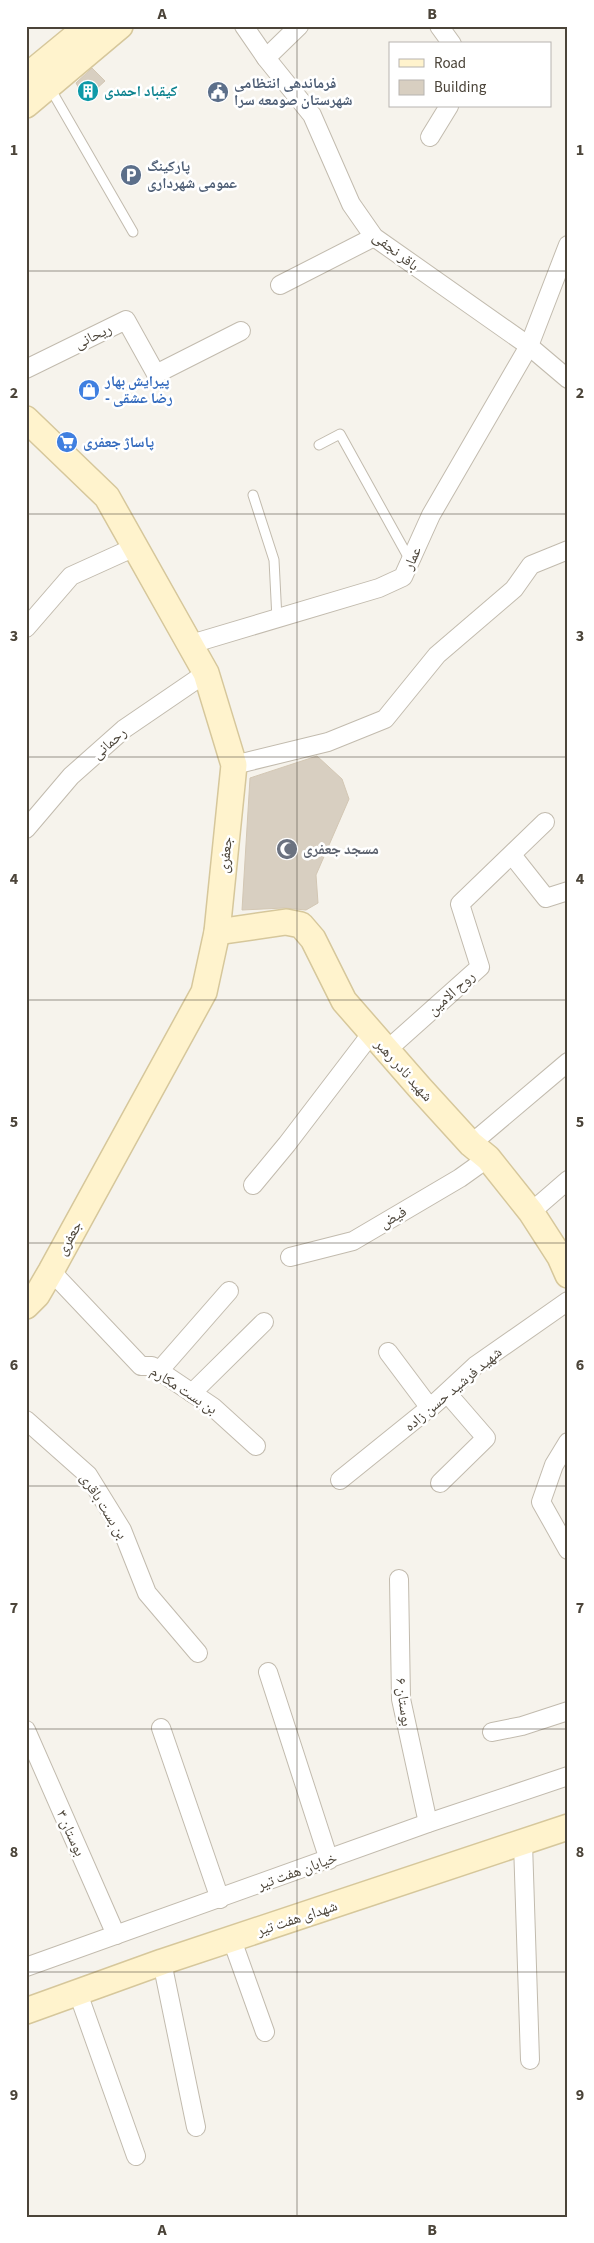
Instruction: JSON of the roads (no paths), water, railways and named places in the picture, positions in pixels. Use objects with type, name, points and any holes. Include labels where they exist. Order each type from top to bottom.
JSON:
[{"type":"main road","points":[[26,105],[38,81],[88,26]]},
{"type":"main road","points":[[38,81],[120,26]]},
{"type":"main road","name":"جعفری","points":[[26,419],[107,497],[192,644],[206,672],[234,765],[217,932],[204,992],[51,1271],[30,1295]]},
{"type":"main road","name":"شهید نادر رهبر","points":[[217,932],[286,922],[301,925],[313,939],[344,1001],[379,1042],[480,1151],[531,1212],[560,1257],[568,1275]]},
{"type":"main road","name":"شهدای هفت تیر","points":[[26,2012],[162,1962],[568,1827]]},
{"type":"street","name":"باقر نجفی","points":[[244,26],[266,58],[312,115],[351,204],[374,237],[529,346],[568,379]]},
{"type":"street","points":[[266,58],[299,26]]},
{"type":"street","points":[[439,26],[451,42]]},
{"type":"street","points":[[430,137],[448,108]]},
{"type":"street","points":[[280,286],[374,237]]},
{"type":"street","name":"عمار","points":[[192,644],[379,588],[403,577],[431,515],[529,346],[568,245]]},
{"type":"street","name":"ریحانی","points":[[26,370],[126,320],[156,374],[241,331]]},
{"type":"street","points":[[26,628],[71,576],[136,547]]},
{"type":"street","points":[[234,765],[328,742],[385,719],[437,655],[514,589],[531,565],[568,550]]},
{"type":"street","name":"رحمانی","points":[[26,829],[71,776],[118,735],[206,672]]},
{"type":"street","name":"روح الامین","points":[[379,1042],[480,966],[460,904],[512,856],[545,822]]},
{"type":"street","points":[[512,856],[546,898],[568,892]]},
{"type":"street","points":[[253,1185],[287,1144],[379,1042]]},
{"type":"street","name":"فیض","points":[[290,1257],[353,1241],[460,1178],[480,1151],[568,1062]]},
{"type":"street","points":[[531,1212],[568,1180]]},
{"type":"street","name":"بن بست مکارم","points":[[51,1271],[141,1366],[152,1366],[213,1407],[256,1446]]},
{"type":"street","points":[[159,1371],[229,1291]]},
{"type":"street","name":"شهید فرشید حسن زاده","points":[[340,1480],[430,1408],[475,1366],[568,1301]]},
{"type":"street","points":[[192,1393],[264,1322]]},
{"type":"street","points":[[388,1352],[430,1408]]},
{"type":"street","points":[[440,1484],[486,1438],[446,1393]]},
{"type":"street","name":"بن بست باقری","points":[[26,1420],[88,1475],[122,1530],[147,1593],[198,1653]]},
{"type":"street","points":[[568,1442],[554,1465],[541,1502],[568,1550]]},
{"type":"street","name":"بوستان ۶","points":[[399,1579],[401,1699],[428,1823]]},
{"type":"street","points":[[268,1672],[328,1860]]},
{"type":"street","points":[[492,1732],[522,1726],[568,1710]]},
{"type":"street","points":[[161,1728],[220,1899]]},
{"type":"street","name":"بوستان ۳","points":[[26,1730],[116,1935]]},
{"type":"street","name":"خیابان هفت تیر","points":[[26,1967],[428,1823],[568,1776]]},
{"type":"street","points":[[523,1843],[530,2060]]},
{"type":"street","points":[[232,1940],[265,2032]]},
{"type":"street","points":[[162,1962],[196,2127]]},
{"type":"street","points":[[78,1993],[136,2156]]},
{"type":"lane","points":[[38,81],[132,232]]},
{"type":"lane","points":[[319,445],[340,434],[411,562]]},
{"type":"lane","points":[[253,495],[274,560],[277,619]]},
{"type":"place","name":"کیقباد احمدی","points":[[88,91]]},
{"type":"place","name":"فرماندهی انتظامی شهرستان صومعه سرا","points":[[218,92]]},
{"type":"place","name":"پارکینگ عمومی شهرداری","points":[[131,175]]},
{"type":"place","name":"پیرایش بهار - رضا عشقی","points":[[89,390]]},
{"type":"place","name":"پاساژ جعفری","points":[[67,442]]},
{"type":"place","name":"مسجد جعفری","points":[[287,849]]}]
